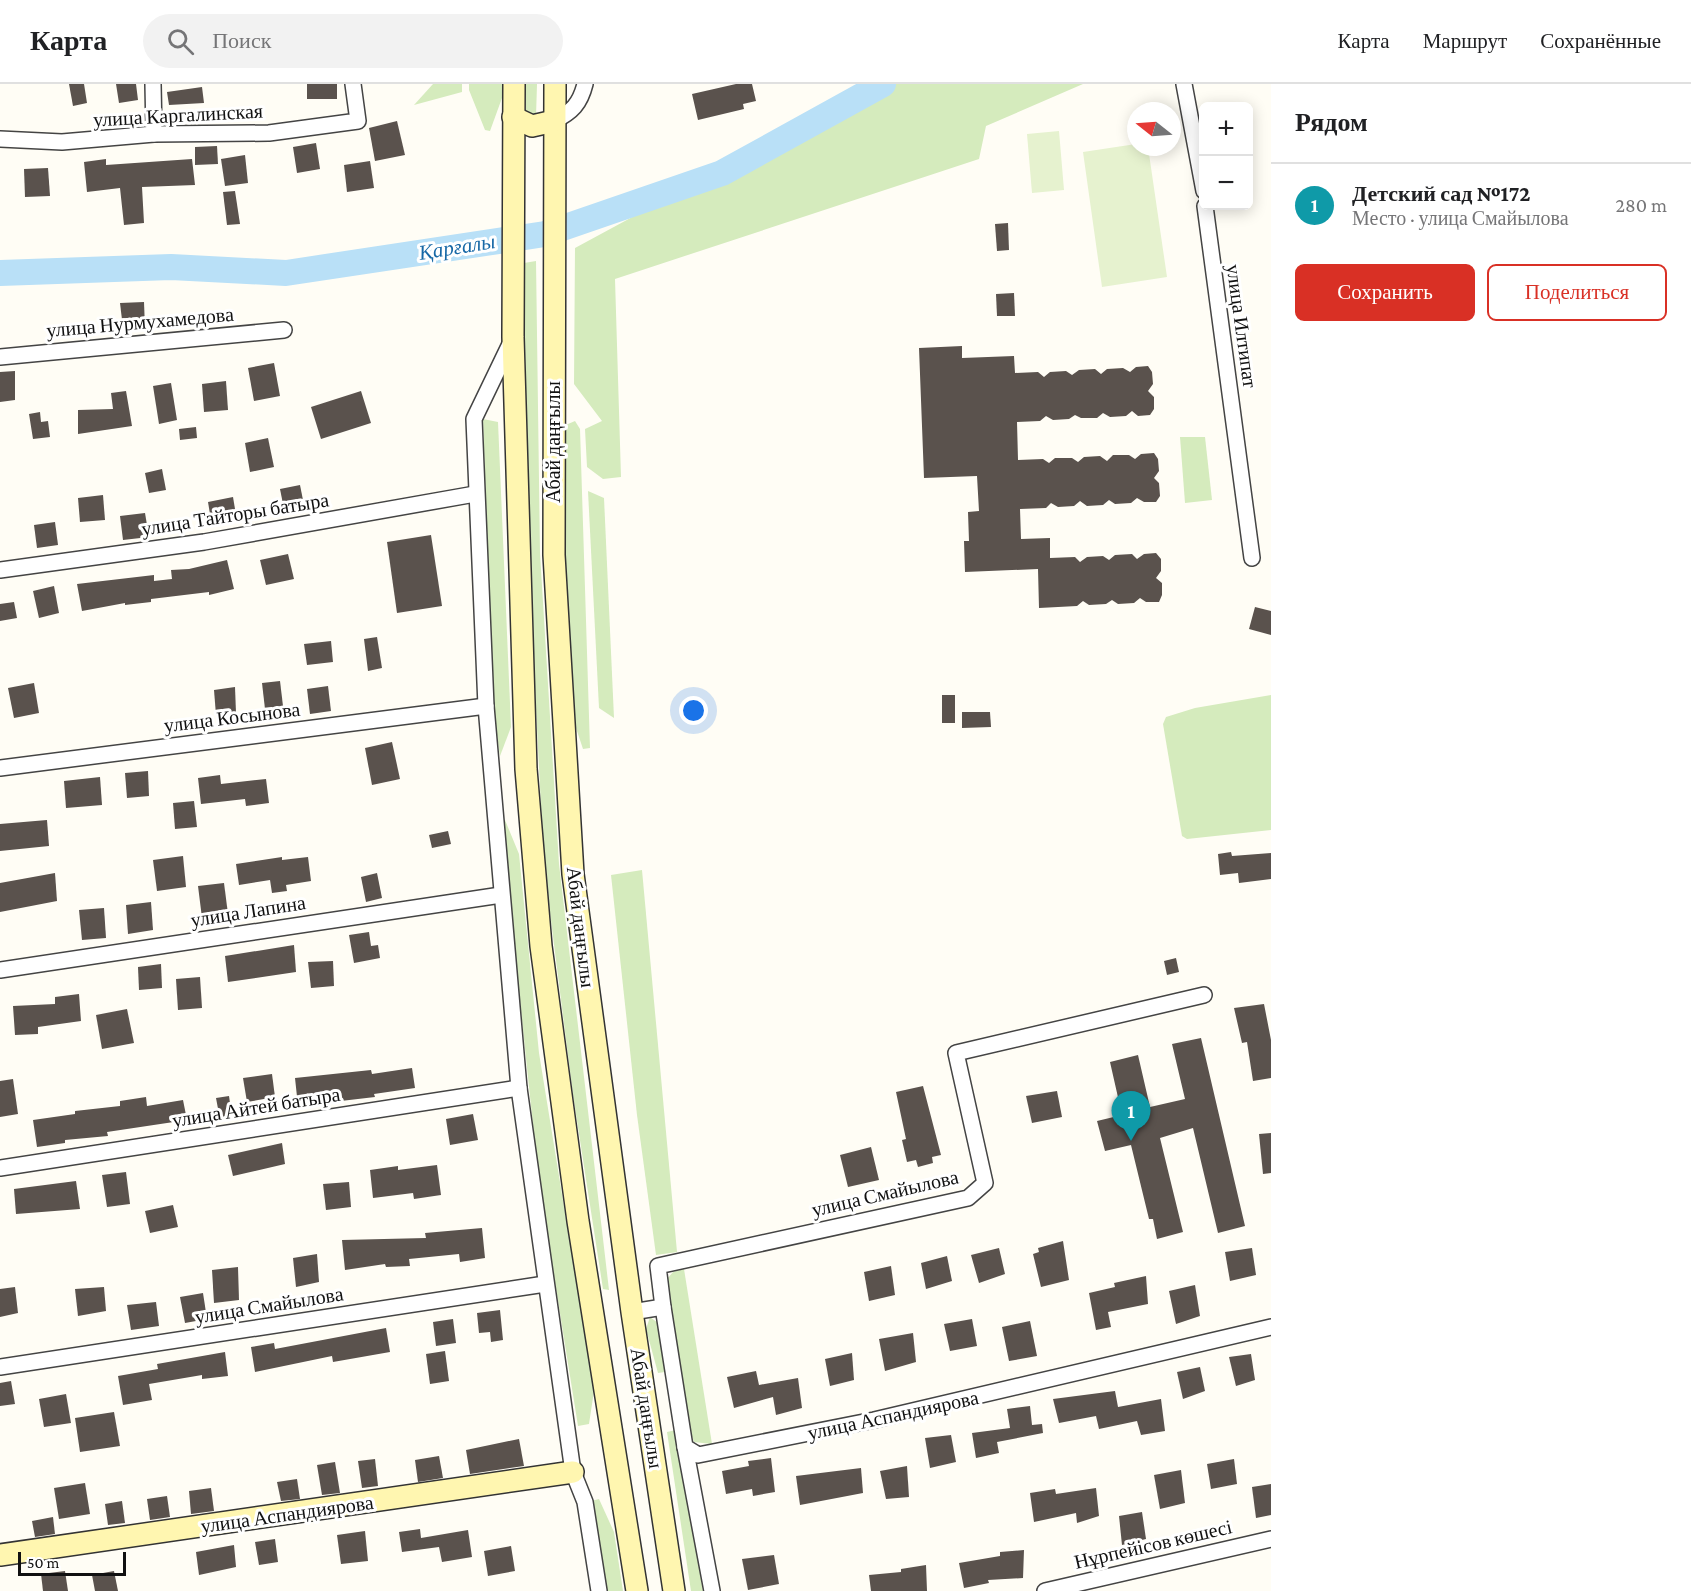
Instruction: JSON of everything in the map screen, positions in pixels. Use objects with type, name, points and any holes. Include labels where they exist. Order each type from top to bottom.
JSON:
[{"type":"main road","points":[[514,84],[513,117],[532,126],[554,121]]},
{"type":"main road","name":"Абай даңғылы","points":[[555,84],[554,555],[573,874],[632,1312],[675,1588]]},
{"type":"main road","name":"Абай даңғылы","points":[[513,117],[513,337],[526,769],[542,946],[578,1221],[637,1591]]},
{"type":"main road","name":"улица Аспандиярова","points":[[0,1555],[573,1472]]},
{"type":"street","points":[[153,84],[154,134]]},
{"type":"street","name":"улица Каргалинская","points":[[0,139],[62,142],[154,134],[269,133],[358,121],[353,84]]},
{"type":"street","points":[[554,121],[570,113],[578,104],[585,84]]},
{"type":"street","points":[[1184,84],[1199,168]]},
{"type":"street","name":"улица Илтипат","points":[[1206,210],[1252,558]]},
{"type":"street","name":"улица Нурмухамедова","points":[[0,357],[284,330]]},
{"type":"street","points":[[513,337],[474,419],[475,494],[486,706],[519,1088],[573,1472],[585,1502],[599,1591]]},
{"type":"street","name":"улица Тайторы батыра","points":[[0,570],[204,542],[475,494]]},
{"type":"street","name":"улица Косынова","points":[[0,768],[486,706]]},
{"type":"street","name":"улица Лапина","points":[[0,970],[501,895]]},
{"type":"street","name":"улица Смайылова","points":[[663,1307],[658,1266],[968,1198],[985,1183],[956,1053],[1204,995]]},
{"type":"street","name":"улица Айтей батыра","points":[[0,1168],[519,1088]]},
{"type":"street","name":"улица Смайылова","points":[[0,1367],[545,1284]]},
{"type":"street","points":[[632,1312],[663,1307],[685,1447],[712,1591]]},
{"type":"street","name":"улица Аспандиярова","points":[[685,1447],[698,1455],[862,1423],[1271,1327]]},
{"type":"street","name":"Нұрпейісов көшесі","points":[[1045,1591],[1271,1539]]},
{"type":"green space","points":[[433,84],[462,84],[462,92],[414,105]]},
{"type":"green space","points":[[469,84],[502,84],[502,98],[490,131],[485,130],[469,90]]},
{"type":"green space","points":[[526,84],[537,84],[536,116],[526,114]]},
{"type":"green space","points":[[878,84],[1083,84],[986,126],[979,159],[615,279],[621,477],[603,479],[587,467],[585,429],[602,421],[574,384],[575,248]]},
{"type":"green space","points":[[1059,131],[1064,190],[1032,193],[1027,134]]},
{"type":"green space","points":[[1127,145],[1127,156],[1149,156],[1167,277],[1102,287],[1083,152]]},
{"type":"green space","points":[[536,261],[540,553],[559,864],[609,1290],[603,1289],[573,1095],[544,865],[528,552],[524,263]]},
{"type":"green space","points":[[483,419],[498,422],[511,727],[500,756],[493,707]]},
{"type":"green space","points":[[575,421],[580,429],[590,748],[583,749],[571,713],[561,427]]},
{"type":"green space","points":[[1180,437],[1205,437],[1212,500],[1185,503]]},
{"type":"green space","points":[[588,491],[604,498],[614,718],[599,708]]},
{"type":"green space","points":[[1271,695],[1271,830],[1187,839],[1182,836],[1163,724],[1166,717],[1195,708]]},
{"type":"green space","points":[[501,820],[505,820],[519,854],[539,1053],[594,1391],[589,1424],[578,1426],[539,1182]]},
{"type":"green space","points":[[642,870],[677,1252],[656,1255],[637,1115],[611,875]]},
{"type":"green space","points":[[684,1269],[712,1444],[694,1442],[689,1428],[667,1279],[673,1272]]},
{"type":"green space","points":[[650,1317],[658,1323],[665,1372],[658,1373],[646,1329]]},
{"type":"green space","points":[[676,1430],[703,1591],[691,1591],[667,1432]]},
{"type":"green space","points":[[599,1499],[614,1532],[623,1591],[607,1591],[591,1501]]},
{"type":"building","points":[[69,84],[84,84],[87,103],[73,106]]},
{"type":"building","points":[[116,84],[136,84],[138,100],[119,103]]},
{"type":"building","points":[[307,84],[337,84],[337,99],[307,99]]},
{"type":"building","points":[[736,84],[752,84],[756,101],[743,104],[744,109],[698,120],[692,94]]},
{"type":"building","points":[[202,87],[204,103],[169,105],[167,92]]},
{"type":"building","points":[[397,121],[405,155],[375,161],[369,128]]},
{"type":"building","points":[[316,143],[320,169],[297,173],[293,147]]},
{"type":"building","points":[[217,146],[218,164],[195,165],[195,147]]},
{"type":"building","points":[[245,155],[248,183],[225,186],[221,159]]},
{"type":"building","points":[[106,159],[106,165],[192,159],[195,185],[142,187],[144,223],[124,225],[120,188],[87,192],[84,162]]},
{"type":"building","points":[[370,161],[374,188],[347,192],[344,165]]},
{"type":"building","points":[[48,168],[50,196],[25,197],[24,169]]},
{"type":"building","points":[[235,191],[240,224],[227,225],[223,192]]},
{"type":"building","points":[[1008,223],[1009,250],[997,251],[995,224]]},
{"type":"building","points":[[1014,293],[1015,316],[997,316],[996,294]]},
{"type":"building","points":[[144,302],[145,328],[123,328],[120,303]]},
{"type":"building","points":[[962,346],[962,358],[1014,356],[1015,373],[1038,372],[1044,377],[1050,372],[1066,371],[1072,375],[1079,370],[1095,369],[1101,374],[1107,369],[1123,368],[1130,372],[1136,367],[1148,366],[1152,372],[1153,384],[1148,391],[1154,397],[1154,409],[1150,415],[1138,416],[1132,411],[1126,416],[1110,417],[1103,413],[1097,418],[1081,418],[1075,415],[1069,419],[1053,420],[1046,416],[1040,421],[1017,422],[1018,460],[1043,459],[1049,463],[1055,458],[1072,458],[1078,462],[1084,457],[1100,456],[1107,461],[1113,455],[1129,455],[1135,459],[1141,454],[1154,453],[1158,459],[1159,471],[1154,478],[1159,483],[1160,496],[1156,502],[1144,502],[1137,498],[1131,503],[1115,504],[1109,500],[1103,505],[1087,506],[1080,501],[1074,506],[1058,507],[1051,503],[1046,508],[1020,509],[1021,539],[1050,538],[1050,558],[1075,557],[1080,562],[1087,557],[1103,556],[1109,560],[1115,555],[1132,554],[1137,559],[1144,554],[1156,553],[1161,559],[1161,571],[1156,578],[1162,583],[1162,595],[1159,602],[1146,602],[1140,598],[1134,603],[1118,604],[1112,600],[1106,604],[1089,605],[1083,601],[1077,606],[1039,608],[1038,569],[965,572],[964,541],[969,541],[968,512],[979,511],[977,476],[924,478],[919,348]]},
{"type":"building","points":[[274,363],[280,396],[254,401],[248,368]]},
{"type":"building","points":[[15,371],[15,400],[0,402],[0,372]]},
{"type":"building","points":[[226,381],[228,410],[204,412],[202,384]]},
{"type":"building","points":[[171,383],[177,420],[159,424],[153,386]]},
{"type":"building","points":[[126,391],[132,426],[78,434],[78,410],[113,409],[111,393]]},
{"type":"building","points":[[361,391],[371,423],[321,439],[311,407]]},
{"type":"building","points":[[40,412],[41,422],[48,421],[50,437],[33,439],[29,414]]},
{"type":"building","points":[[196,427],[197,438],[180,440],[179,429]]},
{"type":"building","points":[[268,438],[274,467],[250,472],[245,443]]},
{"type":"building","points":[[162,469],[166,490],[149,493],[145,473]]},
{"type":"building","points":[[300,485],[304,505],[284,509],[280,489]]},
{"type":"building","points":[[103,495],[105,520],[80,522],[78,498]]},
{"type":"building","points":[[233,497],[237,521],[212,526],[208,502]]},
{"type":"building","points":[[145,513],[149,537],[123,540],[120,516]]},
{"type":"building","points":[[55,522],[58,545],[37,548],[34,525]]},
{"type":"building","points":[[431,535],[442,606],[397,613],[387,542]]},
{"type":"building","points":[[288,554],[294,579],[266,585],[260,560]]},
{"type":"building","points":[[227,560],[234,589],[209,595],[209,592],[151,599],[151,602],[125,605],[125,603],[82,611],[77,584],[154,575],[154,581],[172,579],[171,570],[189,569]]},
{"type":"building","points":[[54,586],[59,613],[39,618],[33,591]]},
{"type":"building","points":[[14,602],[17,618],[0,621],[0,604]]},
{"type":"building","points":[[1255,607],[1271,611],[1271,635],[1249,629]]},
{"type":"building","points":[[377,637],[382,668],[368,671],[364,639]]},
{"type":"building","points":[[331,641],[333,662],[307,665],[304,644]]},
{"type":"building","points":[[280,681],[283,706],[265,709],[262,683]]},
{"type":"building","points":[[34,683],[39,713],[14,718],[8,688]]},
{"type":"building","points":[[328,686],[331,711],[310,714],[307,689]]},
{"type":"building","points":[[235,687],[236,713],[216,715],[214,690]]},
{"type":"building","points":[[942,695],[955,695],[955,723],[942,723]]},
{"type":"building","points":[[962,712],[990,712],[991,727],[962,728]]},
{"type":"building","points":[[392,742],[400,779],[372,785],[365,748]]},
{"type":"building","points":[[148,771],[149,796],[127,798],[125,773]]},
{"type":"building","points":[[220,775],[221,784],[266,779],[269,803],[246,806],[245,799],[201,804],[198,778]]},
{"type":"building","points":[[100,777],[102,805],[66,808],[64,781]]},
{"type":"building","points":[[194,801],[197,827],[175,829],[173,803]]},
{"type":"building","points":[[47,820],[49,846],[0,851],[0,824]]},
{"type":"building","points":[[448,831],[451,844],[432,848],[429,835]]},
{"type":"building","points":[[1231,852],[1232,856],[1271,853],[1271,879],[1239,883],[1238,873],[1220,875],[1218,854]]},
{"type":"building","points":[[183,856],[186,887],[157,891],[153,860]]},
{"type":"building","points":[[282,857],[282,860],[308,857],[311,881],[286,885],[287,891],[272,893],[270,880],[239,885],[236,864]]},
{"type":"building","points":[[55,873],[57,901],[0,912],[0,883]]},
{"type":"building","points":[[377,873],[382,898],[366,902],[361,877]]},
{"type":"building","points":[[224,883],[228,914],[202,918],[198,886]]},
{"type":"building","points":[[151,902],[153,930],[128,934],[126,905]]},
{"type":"building","points":[[104,908],[106,938],[82,940],[79,910]]},
{"type":"building","points":[[369,932],[371,946],[378,945],[380,958],[354,963],[349,935]]},
{"type":"building","points":[[294,945],[296,972],[228,982],[225,956]]},
{"type":"building","points":[[1176,958],[1179,972],[1167,975],[1164,961]]},
{"type":"building","points":[[333,961],[334,986],[311,988],[308,962]]},
{"type":"building","points":[[161,964],[162,988],[139,990],[138,967]]},
{"type":"building","points":[[200,977],[202,1008],[178,1010],[176,979]]},
{"type":"building","points":[[79,994],[81,1021],[38,1027],[38,1034],[15,1035],[13,1006],[55,1004],[55,997]]},
{"type":"building","points":[[1264,1004],[1271,1040],[1271,1078],[1253,1081],[1247,1042],[1242,1043],[1234,1008]]},
{"type":"building","points":[[127,1009],[134,1043],[102,1049],[96,1015]]},
{"type":"building","points":[[1201,1038],[1245,1226],[1218,1233],[1193,1128],[1160,1138],[1183,1232],[1157,1239],[1153,1219],[1149,1219],[1131,1145],[1105,1151],[1097,1121],[1122,1115],[1110,1062],[1138,1055],[1150,1107],[1185,1099],[1172,1044]]},
{"type":"building","points":[[412,1068],[415,1088],[374,1094],[375,1097],[298,1106],[295,1078],[371,1070],[372,1074]]},
{"type":"building","points":[[272,1074],[275,1097],[247,1102],[243,1078]]},
{"type":"building","points":[[13,1079],[18,1114],[0,1117],[0,1081]]},
{"type":"building","points":[[923,1086],[941,1155],[932,1157],[933,1163],[918,1167],[916,1160],[907,1162],[902,1140],[906,1139],[896,1092]]},
{"type":"building","points":[[1057,1091],[1062,1117],[1032,1123],[1026,1096]]},
{"type":"building","points":[[229,1096],[232,1117],[220,1119],[216,1098]]},
{"type":"building","points":[[146,1097],[147,1106],[183,1100],[187,1120],[107,1132],[108,1136],[65,1140],[65,1143],[37,1147],[33,1120],[75,1114],[75,1111],[120,1106],[120,1101]]},
{"type":"building","points":[[473,1114],[478,1140],[450,1145],[446,1119]]},
{"type":"building","points":[[1271,1133],[1271,1173],[1263,1174],[1259,1134]]},
{"type":"building","points":[[282,1143],[285,1164],[233,1176],[228,1155]]},
{"type":"building","points":[[871,1147],[879,1180],[848,1187],[840,1155]]},
{"type":"building","points":[[437,1165],[441,1195],[414,1199],[413,1193],[373,1198],[370,1170],[398,1166],[398,1170]]},
{"type":"building","points":[[126,1172],[130,1204],[107,1207],[102,1175]]},
{"type":"building","points":[[76,1181],[80,1209],[16,1214],[14,1189]]},
{"type":"building","points":[[349,1182],[351,1207],[326,1210],[323,1184]]},
{"type":"building","points":[[173,1205],[178,1227],[150,1233],[145,1211]]},
{"type":"building","points":[[482,1228],[485,1258],[460,1262],[459,1254],[409,1259],[410,1266],[386,1267],[385,1264],[345,1270],[342,1240],[426,1238],[425,1233]]},
{"type":"building","points":[[1063,1241],[1069,1280],[1041,1287],[1033,1254],[1039,1252],[1038,1248]]},
{"type":"building","points":[[999,1248],[1005,1274],[979,1283],[971,1255]]},
{"type":"building","points":[[1252,1248],[1256,1275],[1230,1281],[1225,1252]]},
{"type":"building","points":[[317,1254],[319,1282],[296,1287],[293,1258]]},
{"type":"building","points":[[947,1256],[952,1281],[926,1289],[921,1263]]},
{"type":"building","points":[[891,1266],[895,1295],[869,1301],[864,1272]]},
{"type":"building","points":[[238,1267],[239,1300],[214,1303],[212,1270]]},
{"type":"building","points":[[1146,1276],[1148,1304],[1108,1312],[1111,1327],[1096,1330],[1089,1293],[1115,1287],[1114,1283]]},
{"type":"building","points":[[1195,1285],[1200,1316],[1176,1324],[1169,1291]]},
{"type":"building","points":[[15,1287],[18,1313],[0,1317],[0,1289]]},
{"type":"building","points":[[104,1287],[106,1311],[78,1316],[75,1289]]},
{"type":"building","points":[[203,1293],[207,1319],[185,1323],[180,1297]]},
{"type":"building","points":[[156,1302],[159,1326],[131,1330],[127,1305]]},
{"type":"building","points":[[500,1310],[503,1340],[491,1342],[490,1332],[479,1333],[477,1313]]},
{"type":"building","points":[[453,1319],[456,1343],[436,1346],[433,1322]]},
{"type":"building","points":[[972,1319],[977,1346],[950,1351],[944,1324]]},
{"type":"building","points":[[1030,1321],[1037,1356],[1009,1361],[1002,1327]]},
{"type":"building","points":[[386,1328],[390,1352],[333,1362],[332,1356],[255,1372],[251,1347],[274,1343],[275,1349]]},
{"type":"building","points":[[913,1333],[916,1362],[885,1371],[879,1339]]},
{"type":"building","points":[[445,1351],[449,1381],[430,1384],[426,1354]]},
{"type":"building","points":[[225,1352],[228,1376],[202,1379],[202,1375],[149,1384],[152,1400],[123,1405],[118,1376],[158,1369],[157,1364]]},
{"type":"building","points":[[852,1353],[854,1380],[830,1386],[825,1359]]},
{"type":"building","points":[[1251,1354],[1255,1380],[1236,1386],[1229,1357]]},
{"type":"building","points":[[1200,1367],[1205,1391],[1183,1399],[1177,1372]]},
{"type":"building","points":[[756,1371],[759,1385],[798,1378],[802,1408],[776,1415],[773,1397],[734,1408],[727,1377]]},
{"type":"building","points":[[11,1381],[15,1404],[0,1406],[0,1383]]},
{"type":"building","points":[[1115,1391],[1118,1407],[1161,1399],[1165,1431],[1141,1435],[1137,1421],[1099,1429],[1096,1416],[1059,1423],[1053,1399]]},
{"type":"building","points":[[66,1394],[71,1423],[44,1427],[39,1399]]},
{"type":"building","points":[[1030,1406],[1032,1425],[1042,1424],[1043,1433],[997,1442],[999,1453],[976,1458],[972,1433],[1010,1428],[1007,1409]]},
{"type":"building","points":[[114,1412],[120,1446],[80,1452],[75,1418]]},
{"type":"building","points":[[951,1435],[956,1462],[930,1468],[925,1438]]},
{"type":"building","points":[[519,1439],[524,1466],[470,1474],[466,1450]]},
{"type":"building","points":[[439,1456],[443,1478],[418,1482],[415,1460]]},
{"type":"building","points":[[771,1458],[775,1492],[753,1496],[752,1489],[726,1494],[722,1471],[749,1466],[748,1461]]},
{"type":"building","points":[[375,1459],[378,1486],[362,1488],[358,1461]]},
{"type":"building","points":[[1234,1459],[1237,1484],[1211,1489],[1207,1464]]},
{"type":"building","points":[[335,1462],[340,1493],[322,1495],[317,1465]]},
{"type":"building","points":[[907,1466],[909,1497],[886,1499],[880,1471]]},
{"type":"building","points":[[861,1468],[863,1493],[800,1505],[796,1476]]},
{"type":"building","points":[[1181,1470],[1185,1503],[1160,1509],[1154,1475]]},
{"type":"building","points":[[297,1479],[300,1499],[281,1501],[277,1482]]},
{"type":"building","points":[[85,1483],[90,1514],[59,1519],[54,1488]]},
{"type":"building","points":[[1271,1484],[1271,1515],[1256,1518],[1252,1487]]},
{"type":"building","points":[[211,1488],[214,1511],[191,1514],[189,1491]]},
{"type":"building","points":[[1096,1488],[1099,1516],[1077,1523],[1076,1513],[1034,1522],[1030,1493],[1055,1489],[1056,1494]]},
{"type":"building","points":[[167,1496],[170,1517],[150,1520],[147,1499]]},
{"type":"building","points":[[122,1501],[125,1523],[108,1525],[105,1504]]},
{"type":"building","points":[[1142,1512],[1146,1539],[1122,1545],[1119,1516]]},
{"type":"building","points":[[53,1517],[55,1534],[35,1537],[32,1521]]},
{"type":"building","points":[[420,1529],[421,1538],[468,1530],[472,1557],[442,1562],[439,1547],[402,1552],[399,1532]]},
{"type":"building","points":[[365,1531],[368,1561],[341,1564],[337,1535]]},
{"type":"building","points":[[275,1539],[278,1562],[259,1565],[255,1542]]},
{"type":"building","points":[[234,1545],[236,1567],[199,1575],[196,1552]]},
{"type":"building","points":[[511,1546],[515,1571],[488,1576],[484,1551]]},
{"type":"building","points":[[1024,1550],[1023,1578],[988,1580],[989,1583],[964,1588],[959,1563],[1000,1556],[1000,1552]]},
{"type":"building","points":[[774,1555],[779,1584],[748,1590],[742,1559]]},
{"type":"building","points":[[926,1565],[927,1591],[871,1591],[869,1575],[901,1572],[901,1569]]},
{"type":"building","points":[[65,1571],[68,1591],[43,1591],[41,1574]]},
{"type":"building","points":[[114,1571],[118,1591],[95,1591],[92,1575]]},
{"type":"waterway","name":"Қарғалы","points":[[0,273],[171,267],[286,273],[545,234],[722,173],[883,84]]},
{"type":"place","name":"Детский сад №172","points":[[1131,1141]]}]
